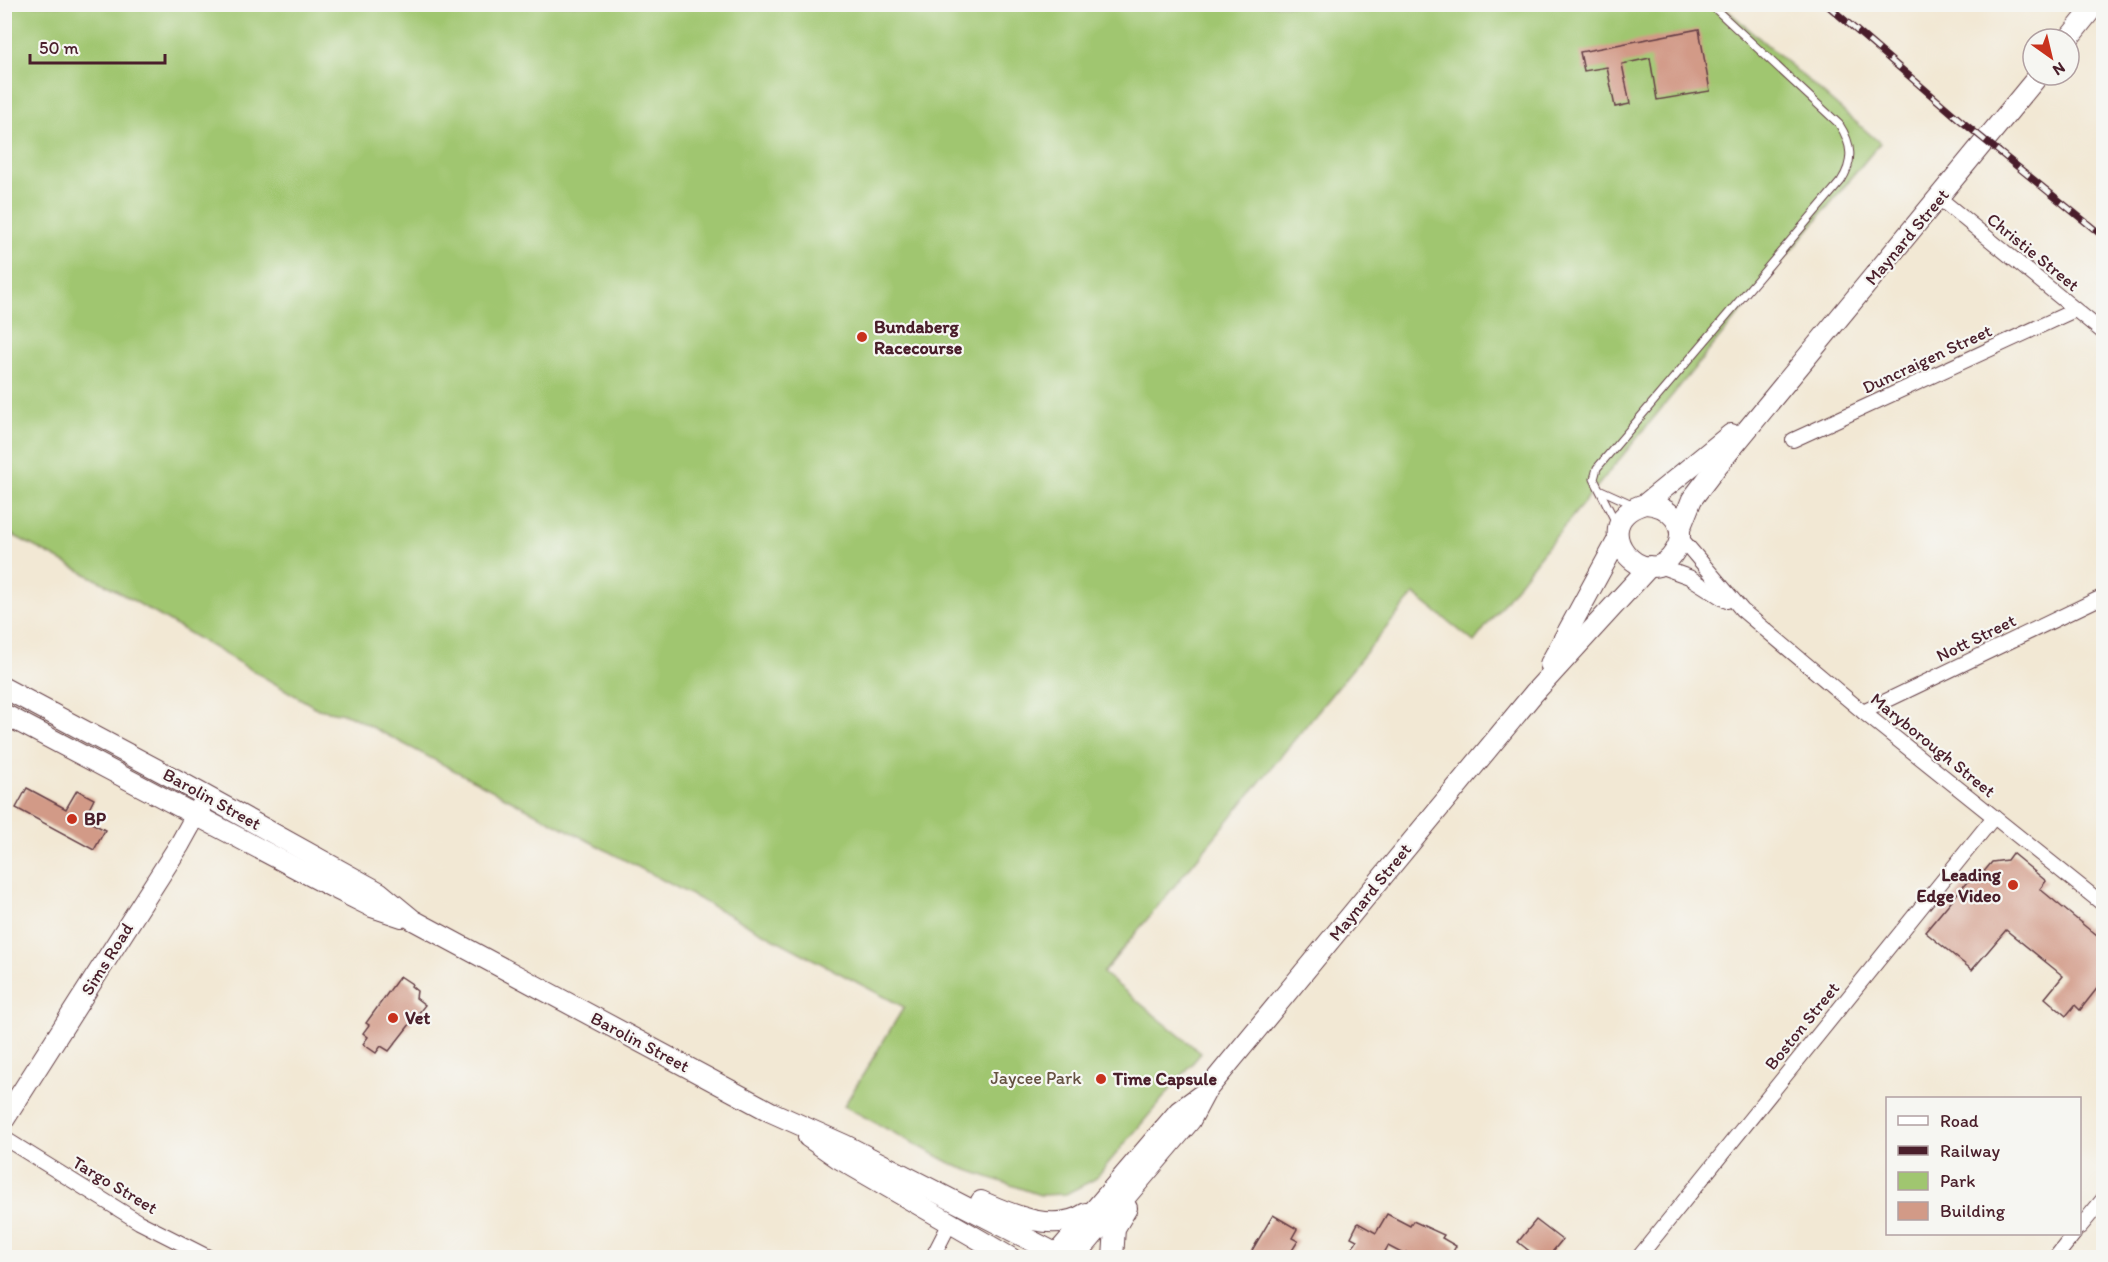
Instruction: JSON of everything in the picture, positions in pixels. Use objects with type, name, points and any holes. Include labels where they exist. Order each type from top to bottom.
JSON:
[{"type":"street","points":[[2078,27],[2096,4]]},
{"type":"street","name":"Maynard Street","points":[[1680,533],[1692,499],[2029,87]]},
{"type":"street","name":"Christie Street","points":[[1939,198],[2103,333]]},
{"type":"street","name":"Duncraigen Street","points":[[1793,441],[2075,310]]},
{"type":"street","name":"Maynard Street","points":[[1641,505],[1713,450],[1773,398]]},
{"type":"street","points":[[1641,505],[1656,505],[1667,510],[1675,518],[1680,533],[1673,555],[1653,566],[1638,565],[1628,559],[1618,533],[1626,515],[1641,505]]},
{"type":"street","name":"Maynard Street","points":[[1534,693],[1618,533]]},
{"type":"street","name":"Maryborough Street","points":[[1680,533],[1742,610]]},
{"type":"street","name":"Maynard Street","points":[[1062,1256],[1157,1160],[1190,1121],[1206,1091],[1534,693],[1653,566]]},
{"type":"street","name":"Maryborough Street","points":[[1653,566],[1689,577],[1742,610],[1863,712],[2102,902]]},
{"type":"street","name":"Nott Street","points":[[1863,712],[2103,596]]},
{"type":"street","name":"Barolin Street","points":[[4,688],[380,892],[413,920]]},
{"type":"street","name":"Barolin Street","points":[[4,714],[194,817],[372,907],[413,920],[771,1112],[883,1164],[1062,1256]]},
{"type":"street","name":"Sims Road","points":[[4,1120],[206,796]]},
{"type":"street","name":"Boston Street","points":[[1638,1257],[1994,817]]},
{"type":"street","name":"Maynard Street","points":[[1062,1256],[1092,1209],[1179,1111],[1206,1091]]},
{"type":"street","name":"Barolin Street","points":[[771,1112],[838,1158],[1011,1257]]},
{"type":"street","name":"Targo Street","points":[[4,1138],[139,1222],[210,1257]]},
{"type":"street","points":[[1113,1257],[1113,1239],[1119,1219],[1157,1160]]},
{"type":"street","points":[[883,1164],[941,1182],[1025,1218],[1059,1223],[1069,1222],[1092,1209]]},
{"type":"street","points":[[2081,1225],[2103,1198]]},
{"type":"street","points":[[932,1257],[950,1223]]},
{"type":"street","points":[[2055,1257],[2072,1235]]},
{"type":"lane","points":[[1618,533],[1601,489],[1594,479],[1597,468],[1840,181],[1848,170],[1851,158],[1845,135],[1839,124],[1710,4]]},
{"type":"lane","points":[[1601,489],[1641,505]]},
{"type":"green space","name":"Bundaberg Racecourse","points":[[4,5],[1721,5],[1880,143],[1539,557],[1474,642],[1414,594],[1103,973],[1201,1053],[1095,1179],[1066,1194],[1040,1195],[956,1166],[844,1106],[904,1007],[349,715],[318,709],[107,585],[5,531]]},
{"type":"building","points":[[1699,29],[1710,91],[1657,100],[1650,58],[1622,64],[1630,104],[1615,107],[1607,67],[1584,71],[1580,52]]},
{"type":"building","points":[[27,788],[66,809],[77,790],[94,799],[84,819],[105,830],[94,850],[16,808]]},
{"type":"building","points":[[2012,853],[2046,881],[2040,889],[2103,941],[2103,981],[2080,1010],[2075,1005],[2066,1016],[2045,998],[2063,976],[2006,930],[1972,970],[1925,932],[1972,876],[1977,880],[1992,862],[2007,860]]},
{"type":"building","name":"Vet","points":[[400,976],[412,984],[411,986],[417,991],[416,998],[425,1005],[389,1051],[381,1046],[376,1053],[363,1044],[368,1037],[363,1033],[369,1025],[366,1023]]},
{"type":"building","points":[[1387,1214],[1410,1226],[1413,1221],[1444,1235],[1442,1238],[1456,1246],[1450,1257],[1416,1257],[1406,1252],[1405,1255],[1388,1246],[1382,1257],[1347,1257],[1357,1240],[1351,1237],[1358,1223],[1376,1233]]},
{"type":"building","points":[[1273,1215],[1297,1229],[1292,1238],[1298,1241],[1288,1257],[1248,1257]]},
{"type":"building","points":[[1536,1220],[1562,1240],[1548,1257],[1537,1257],[1518,1242]]},
{"type":"railway","points":[[1826,4],[1960,120],[2104,237]]},
{"type":"place","name":"Bundaberg Racecourse","points":[[862,337]]},
{"type":"place","name":"BP","points":[[72,819]]},
{"type":"place","name":"Leading Edge Video","points":[[2013,885]]},
{"type":"place","name":"Vet","points":[[393,1018]]},
{"type":"place","name":"Time Capsule","points":[[1101,1079]]},
{"type":"park label","name":"Jaycee Park","points":[[1036,1078]]}]
